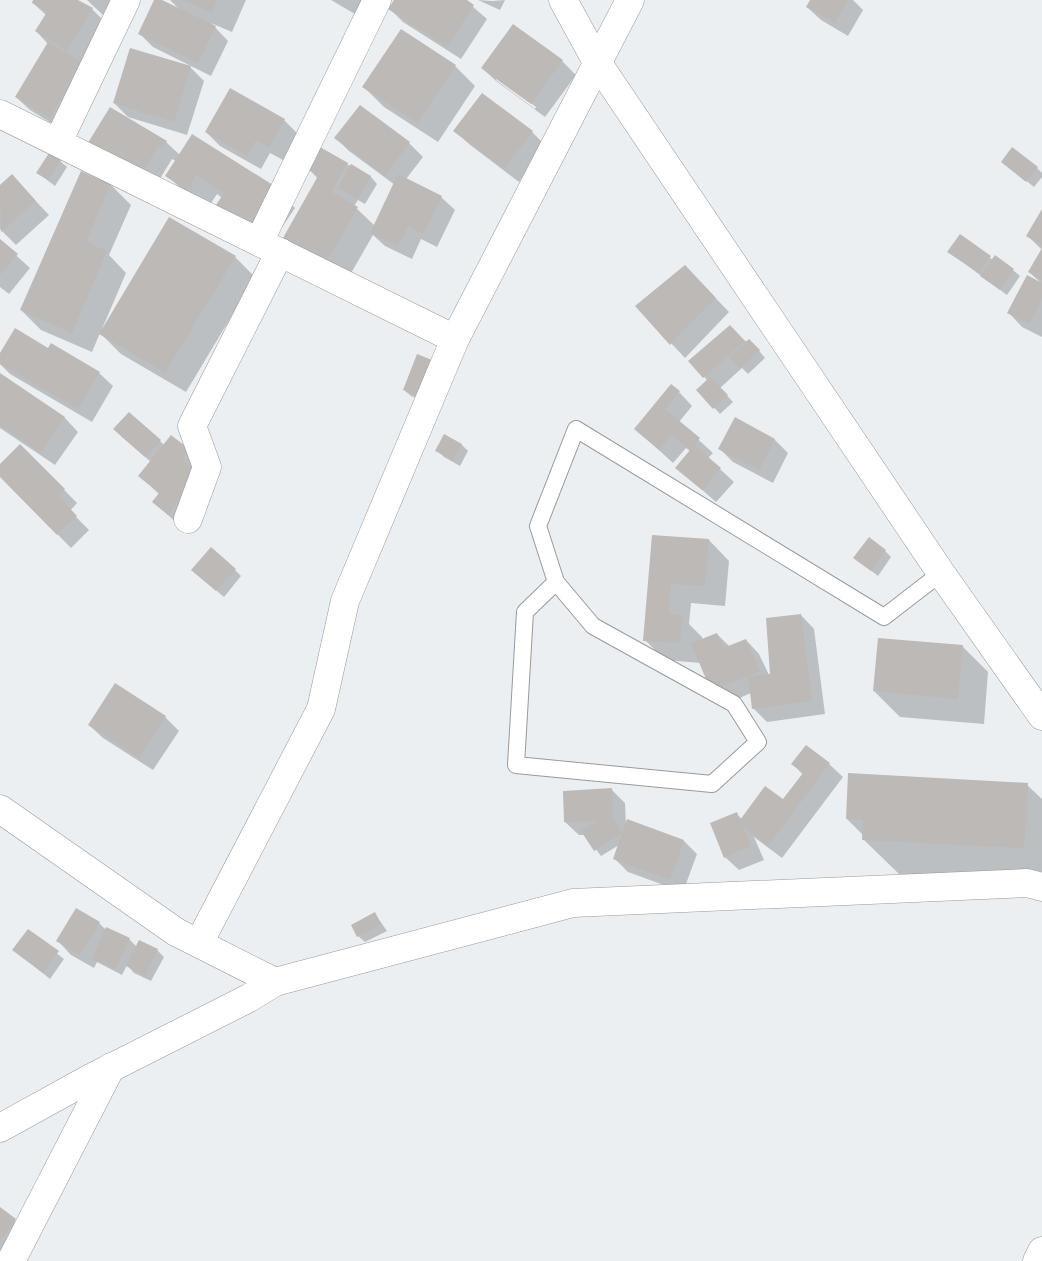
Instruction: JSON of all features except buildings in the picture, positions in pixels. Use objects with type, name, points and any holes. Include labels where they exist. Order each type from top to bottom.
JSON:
[{"type":"main road","points":[[58,142],[126,0]]},
{"type":"main road","points":[[188,519],[208,467],[192,426],[377,0]]},
{"type":"main road","points":[[563,0],[597,62],[941,573],[1042,716]]},
{"type":"main road","points":[[199,943],[321,710],[345,601],[455,339],[630,0]]},
{"type":"main road","points":[[0,114],[455,339]]},
{"type":"main road","points":[[0,808],[176,932],[275,982]]},
{"type":"main road","points":[[0,1128],[111,1068],[249,998],[275,982],[573,903],[1027,883],[1042,888]]},
{"type":"main road","points":[[11,1261],[111,1068]]},
{"type":"main road","points":[[1036,1261],[1042,1251]]},
{"type":"lane","points":[[556,582],[525,612],[516,765],[712,784],[758,742],[734,704],[593,626],[556,582],[538,526],[576,429],[884,617],[941,573]]}]
